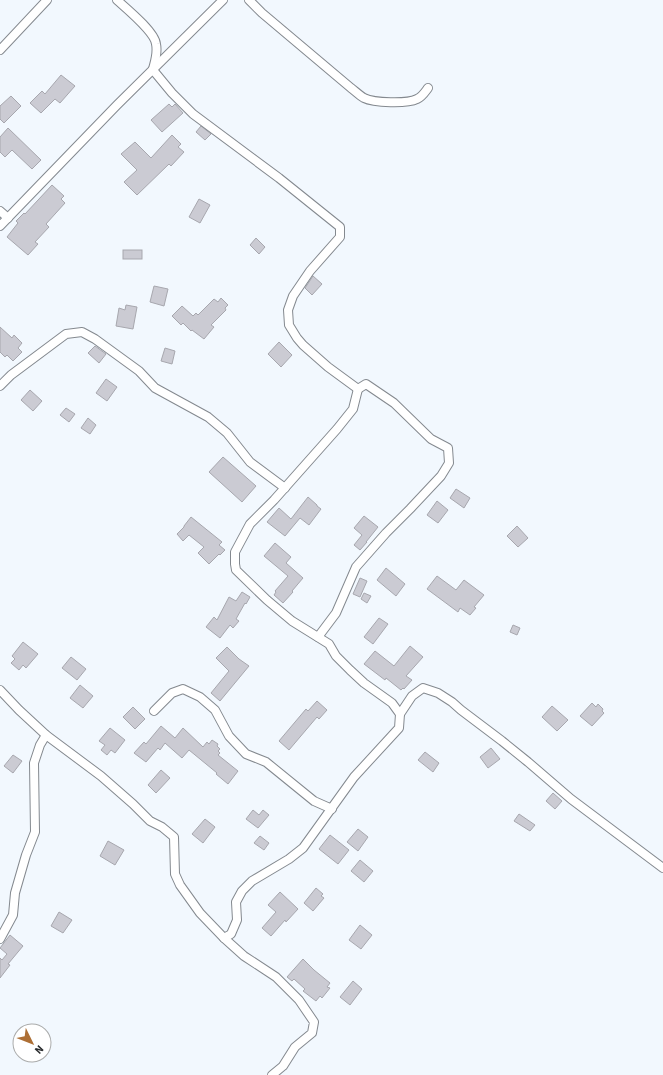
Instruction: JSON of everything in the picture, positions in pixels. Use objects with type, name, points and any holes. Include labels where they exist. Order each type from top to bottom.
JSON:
[{"type":"street","points":[[0,50],[47,0]]},
{"type":"street","points":[[117,0],[152,33],[156,42],[157,54],[153,70]]},
{"type":"street","points":[[0,226],[223,0]]},
{"type":"street","points":[[249,0],[262,13],[364,98],[403,102],[419,98],[428,88]]},
{"type":"street","points":[[153,70],[172,93],[193,114],[244,151],[340,227],[340,237],[310,271],[293,296],[288,310],[288,325],[303,345],[328,367],[358,389]]},
{"type":"street","points":[[0,211],[8,218]]},
{"type":"street","points":[[0,386],[11,375],[66,334],[82,332],[95,339],[139,371],[155,388],[208,417],[226,433],[250,462],[285,488]]},
{"type":"street","points":[[318,637],[336,613],[356,567],[386,533],[441,476],[449,463],[448,448],[432,439],[394,403],[366,384],[358,389],[353,410],[338,429],[285,488],[250,524],[235,552],[235,564],[236,570],[267,600],[292,621],[329,644],[336,656],[364,683],[392,703],[400,714]]},
{"type":"street","points":[[154,711],[172,692],[183,688],[200,697],[215,710],[229,736],[246,754],[266,762],[314,801],[332,808]]},
{"type":"street","points":[[224,938],[231,934],[237,920],[236,902],[242,891],[252,881],[289,859],[303,848],[354,777],[399,728],[400,714],[412,696],[423,688],[438,693],[452,702],[572,799],[663,868]]},
{"type":"street","points":[[0,690],[46,736],[101,776],[150,821],[162,827],[174,837],[175,874],[180,885],[200,913],[244,956],[276,977],[299,1000],[314,1022],[312,1033],[295,1047],[283,1066],[272,1075]]},
{"type":"street","points":[[0,939],[13,915],[15,893],[26,855],[35,832],[34,763],[40,745],[46,736]]},
{"type":"building","points":[[61,75],[75,86],[60,103],[55,99],[41,113],[30,103],[42,91],[45,94]]},
{"type":"building","points":[[11,96],[21,106],[4,123],[0,119],[0,106]]},
{"type":"building","points":[[169,104],[172,107],[175,104],[183,113],[162,132],[151,120]]},
{"type":"building","points":[[201,126],[211,134],[205,140],[196,132]]},
{"type":"building","points":[[8,128],[41,160],[32,169],[12,150],[5,157],[0,152],[0,137]]},
{"type":"building","points":[[172,135],[181,144],[178,147],[184,152],[171,166],[169,164],[137,195],[124,182],[137,170],[121,154],[135,142],[151,158]]},
{"type":"building","points":[[52,185],[64,196],[61,199],[65,203],[46,224],[49,227],[35,242],[38,244],[28,255],[7,237],[18,223],[16,221],[24,213],[25,214]]},
{"type":"building","points":[[199,199],[210,205],[200,223],[189,217]]},
{"type":"building","points":[[256,238],[265,247],[259,254],[250,245]]},
{"type":"building","points":[[123,250],[142,250],[142,259],[123,259]]},
{"type":"building","points":[[313,276],[322,284],[312,295],[305,288]]},
{"type":"building","points":[[154,286],[168,289],[164,306],[150,302]]},
{"type":"building","points":[[221,298],[228,305],[225,308],[226,310],[211,325],[214,327],[204,339],[192,330],[191,331],[183,323],[181,325],[172,316],[182,306],[193,316],[196,313],[198,315],[214,299],[218,302]]},
{"type":"building","points":[[126,305],[137,307],[133,329],[116,326],[119,308],[125,310]]},
{"type":"building","points":[[0,327],[12,338],[14,335],[22,343],[18,348],[22,352],[13,361],[7,355],[5,357],[0,352]]},
{"type":"building","points":[[279,342],[292,355],[281,367],[268,354]]},
{"type":"building","points":[[95,346],[106,354],[99,363],[88,353]]},
{"type":"building","points":[[165,348],[175,351],[172,364],[161,361]]},
{"type":"building","points":[[106,379],[117,387],[107,401],[96,393]]},
{"type":"building","points":[[30,390],[42,401],[33,411],[21,400]]},
{"type":"building","points":[[66,408],[75,414],[69,422],[60,415]]},
{"type":"building","points":[[88,418],[96,425],[90,434],[81,428]]},
{"type":"building","points":[[223,457],[256,486],[242,502],[209,472]]},
{"type":"building","points":[[456,489],[470,498],[464,508],[450,498]]},
{"type":"building","points":[[308,497],[321,509],[309,525],[300,518],[285,536],[267,522],[279,508],[291,519]]},
{"type":"building","points":[[437,501],[448,510],[438,523],[427,515]]},
{"type":"building","points":[[364,516],[378,527],[360,550],[354,545],[362,535],[354,528]]},
{"type":"building","points":[[191,517],[222,542],[219,545],[225,550],[209,564],[198,553],[204,547],[189,535],[183,541],[177,534]]},
{"type":"building","points":[[517,526],[528,538],[518,547],[507,536]]},
{"type":"building","points":[[275,543],[291,557],[286,563],[303,578],[283,603],[274,595],[276,592],[275,591],[288,576],[264,556]]},
{"type":"building","points":[[386,568],[405,584],[396,596],[377,580]]},
{"type":"building","points":[[437,576],[456,590],[464,580],[484,595],[474,607],[476,608],[470,615],[460,608],[458,612],[427,589]]},
{"type":"building","points":[[360,578],[367,581],[360,597],[353,594]]},
{"type":"building","points":[[242,592],[250,597],[236,619],[239,621],[233,628],[230,625],[220,638],[206,627],[214,617],[217,620],[229,597],[236,601]]},
{"type":"building","points":[[364,593],[371,596],[367,603],[361,599]]},
{"type":"building","points":[[379,618],[388,624],[373,644],[364,637]]},
{"type":"building","points":[[513,625],[520,628],[517,635],[510,632]]},
{"type":"building","points":[[23,642],[38,654],[26,668],[23,665],[19,670],[11,663],[15,659],[12,656]]},
{"type":"building","points":[[410,646],[423,657],[406,676],[412,680],[404,689],[403,688],[401,690],[386,678],[385,680],[364,664],[375,651],[394,666]]},
{"type":"building","points":[[227,647],[239,659],[249,666],[220,701],[211,693],[229,671],[216,658]]},
{"type":"building","points":[[71,657],[86,669],[77,680],[62,668]]},
{"type":"building","points":[[80,685],[93,696],[83,708],[70,698]]},
{"type":"building","points":[[317,701],[327,710],[319,719],[317,717],[289,750],[279,741],[306,709],[308,711]]},
{"type":"building","points":[[592,703],[596,707],[598,704],[603,709],[602,711],[604,713],[592,726],[580,716]]},
{"type":"building","points":[[552,706],[568,720],[557,731],[542,717]]},
{"type":"building","points":[[133,707],[145,719],[135,729],[123,717]]},
{"type":"building","points":[[161,726],[175,738],[183,728],[203,747],[207,742],[209,744],[212,740],[218,744],[217,746],[220,749],[218,751],[220,753],[218,755],[238,771],[228,784],[189,750],[182,758],[165,743],[160,750],[158,748],[146,762],[134,753],[144,742],[146,744]]},
{"type":"building","points":[[110,728],[125,740],[115,753],[111,750],[107,755],[101,750],[105,745],[99,741]]},
{"type":"building","points":[[491,748],[500,759],[488,768],[480,757]]},
{"type":"building","points":[[425,752],[439,763],[433,772],[418,760]]},
{"type":"building","points":[[13,755],[22,761],[13,773],[4,766]]},
{"type":"building","points":[[161,770],[170,778],[156,793],[148,785]]},
{"type":"building","points":[[553,793],[562,801],[555,809],[546,801]]},
{"type":"building","points":[[253,810],[259,815],[263,810],[269,815],[258,828],[246,819]]},
{"type":"building","points":[[519,814],[535,825],[530,831],[514,821]]},
{"type":"building","points":[[205,819],[215,827],[203,843],[192,834]]},
{"type":"building","points":[[358,829],[368,837],[358,851],[347,842]]},
{"type":"building","points":[[330,835],[349,850],[338,864],[319,849]]},
{"type":"building","points":[[260,836],[269,843],[264,850],[254,843]]},
{"type":"building","points":[[108,841],[124,850],[115,865],[100,856]]},
{"type":"building","points":[[360,860],[373,871],[364,882],[351,871]]},
{"type":"building","points":[[316,888],[323,894],[321,896],[324,898],[313,911],[304,903]]},
{"type":"building","points":[[280,892],[298,909],[286,922],[285,920],[271,936],[262,928],[276,912],[268,905]]},
{"type":"building","points":[[59,912],[72,920],[63,933],[51,926]]},
{"type":"building","points":[[360,925],[372,935],[361,949],[349,940]]},
{"type":"building","points":[[10,935],[23,946],[8,964],[10,965],[0,978],[0,958],[2,960],[7,954],[0,948]]},
{"type":"building","points":[[303,959],[330,983],[327,987],[330,988],[322,998],[320,996],[316,1001],[303,991],[305,989],[294,979],[292,981],[287,977]]},
{"type":"building","points":[[353,981],[362,989],[350,1005],[340,997]]}]
